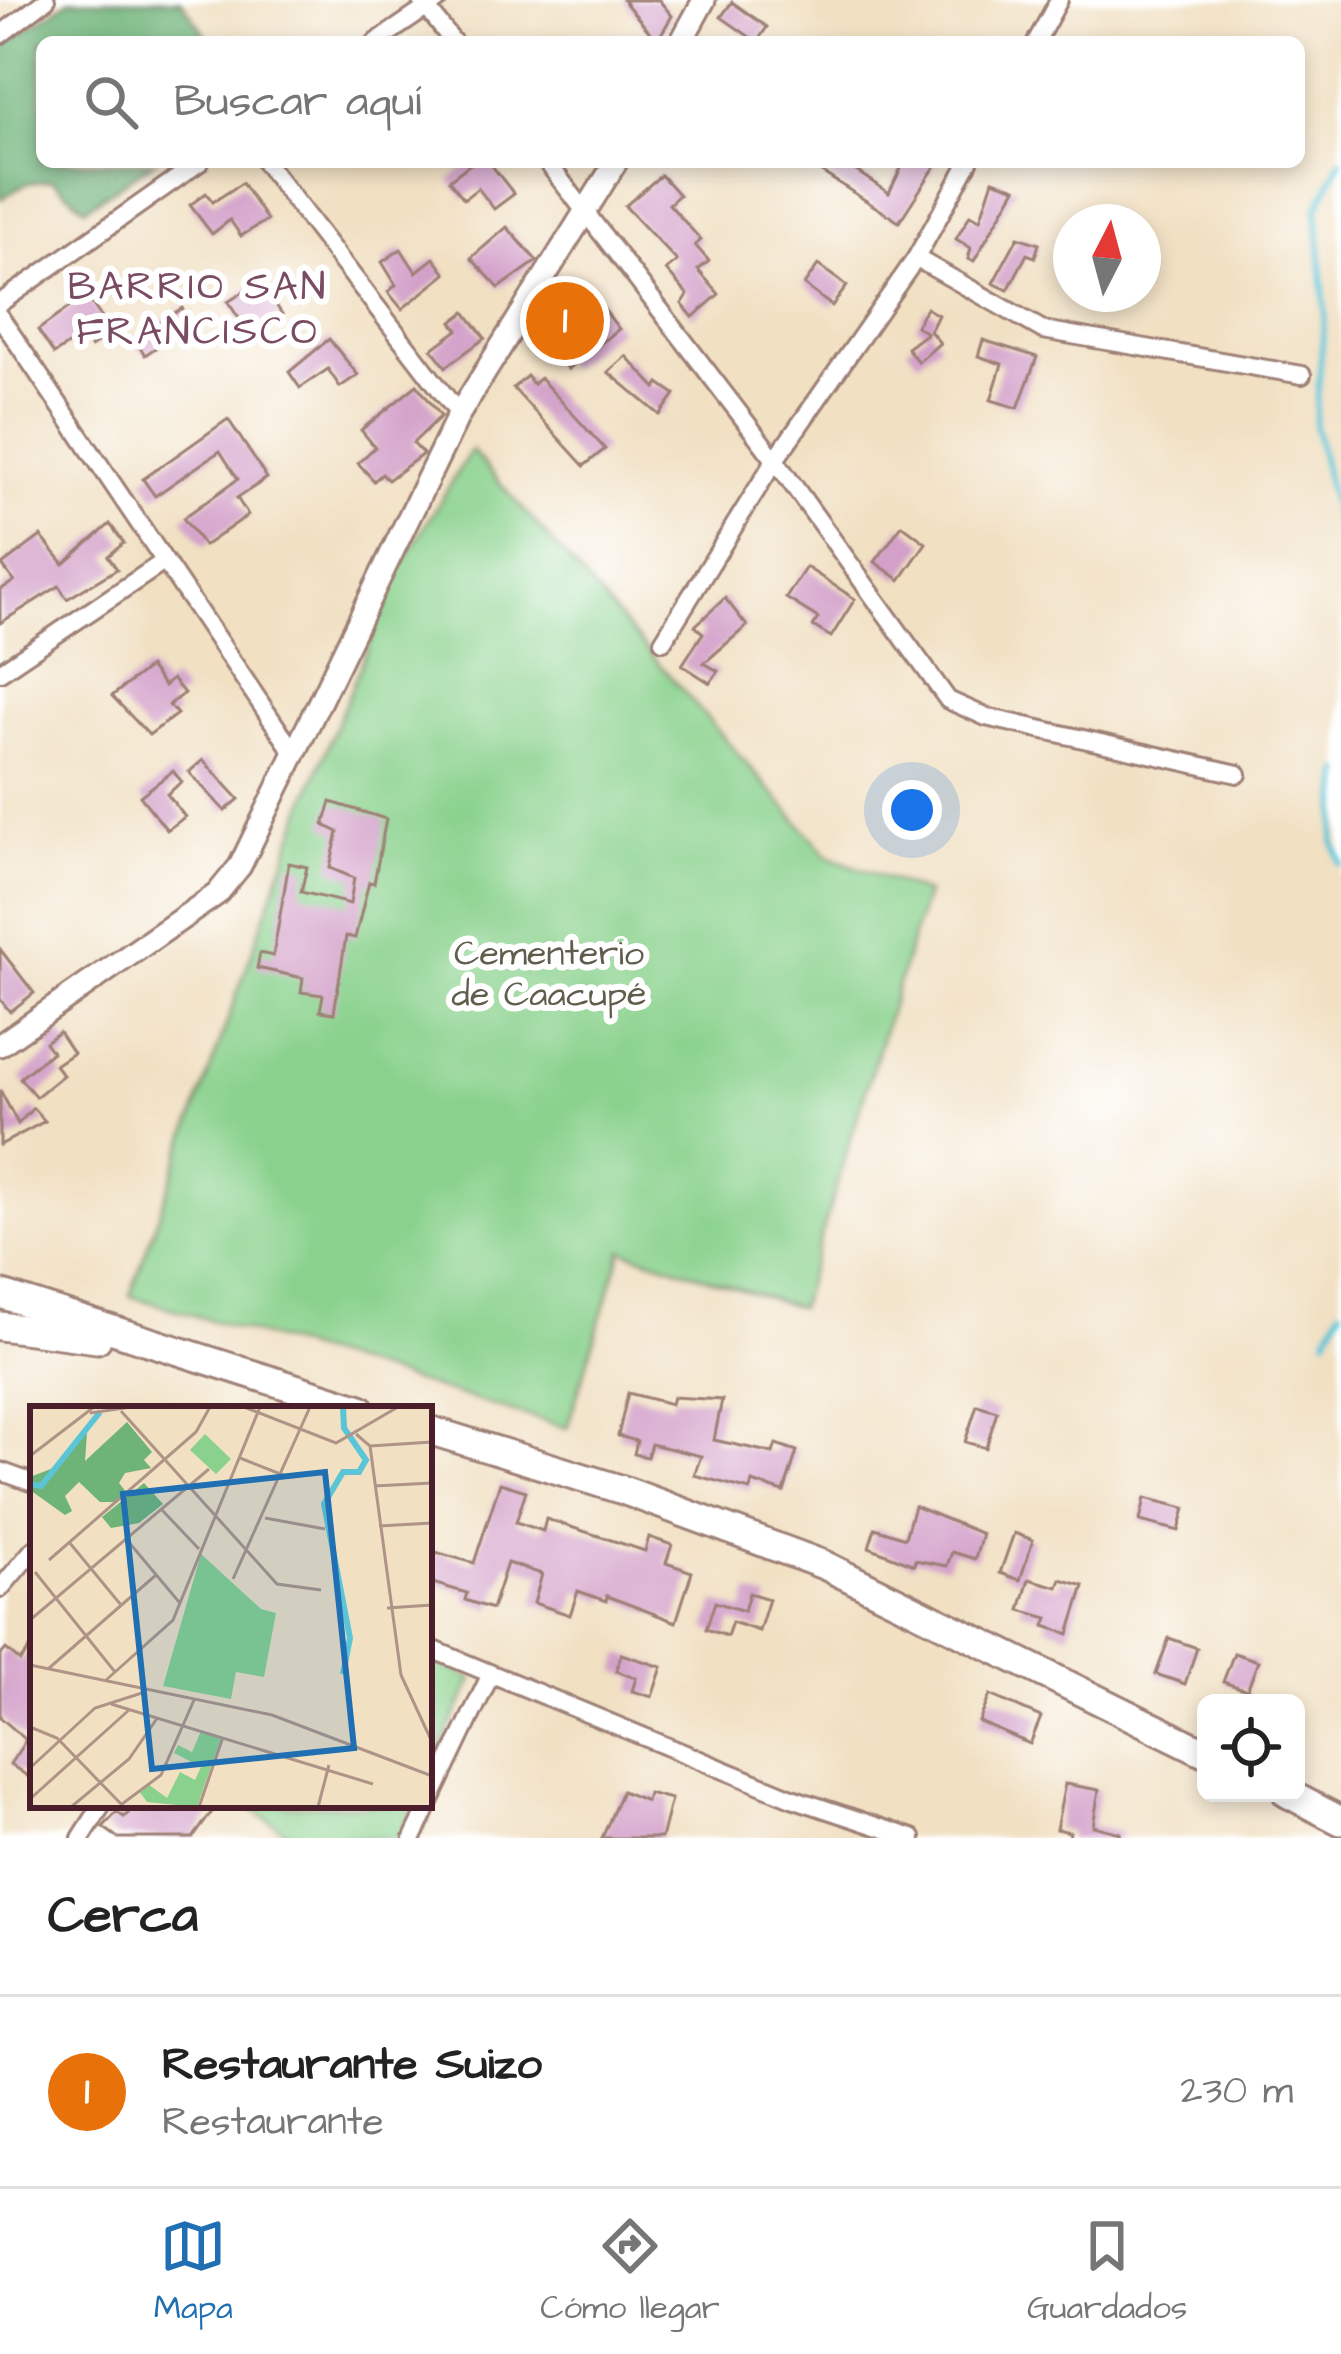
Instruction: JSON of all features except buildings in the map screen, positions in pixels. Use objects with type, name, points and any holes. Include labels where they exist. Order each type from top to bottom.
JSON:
[{"type":"main road","points":[[0,1294],[324,1404]]},
{"type":"main road","points":[[2,1330],[183,1354]]},
{"type":"main road","points":[[432,1431],[623,1490],[824,1565],[1197,1749]]},
{"type":"main road","points":[[1304,1802],[1341,1821]]},
{"type":"street","points":[[0,35],[46,0]]},
{"type":"street","points":[[684,36],[704,0]]},
{"type":"street","points":[[1039,36],[1060,0]]},
{"type":"street","points":[[384,36],[429,3],[450,36]]},
{"type":"street","points":[[0,303],[191,168]]},
{"type":"street","points":[[270,168],[458,414]]},
{"type":"street","points":[[552,168],[775,460],[948,700],[986,717],[1238,774]]},
{"type":"street","points":[[0,1045],[217,894],[241,866],[292,750],[458,414],[613,168]]},
{"type":"street","points":[[663,641],[775,460],[916,258],[967,168]]},
{"type":"street","points":[[916,258],[1043,330],[1302,375]]},
{"type":"street","points":[[0,317],[292,750]]},
{"type":"street","points":[[0,672],[162,562]]},
{"type":"street","points":[[0,1472],[30,1482]]},
{"type":"street","points":[[0,1589],[30,1554]]},
{"type":"street","points":[[432,1649],[792,1798],[912,1838]]},
{"type":"street","points":[[432,1798],[490,1676]]},
{"type":"street","points":[[81,1838],[100,1808]]},
{"type":"street","points":[[413,1838],[427,1808]]},
{"type":"green space","points":[[69,0],[181,0],[207,36],[36,36],[36,168],[145,168],[85,208],[53,180],[28,183],[0,199],[0,48]]},
{"type":"green space","name":"Cementerio de Caacupé","points":[[471,450],[829,857],[926,893],[799,1308],[622,1250],[567,1428],[130,1296],[307,797],[401,566]]},
{"type":"green space","points":[[432,1660],[473,1679],[432,1767]]},
{"type":"green space","points":[[250,1808],[413,1808],[399,1838],[296,1838]]},
{"type":"waterway","points":[[1341,160],[1317,209],[1325,311],[1315,426],[1341,544]]},
{"type":"waterway","points":[[1341,771],[1334,842],[1341,864]]},
{"type":"waterway","points":[[1326,1338],[1341,1309]]},
{"type":"place","name":"Restaurante Suizo","points":[[565,321]]},
{"type":"district","name":"BARRIO SAN FRANCISCO","points":[[198,308]]}]
